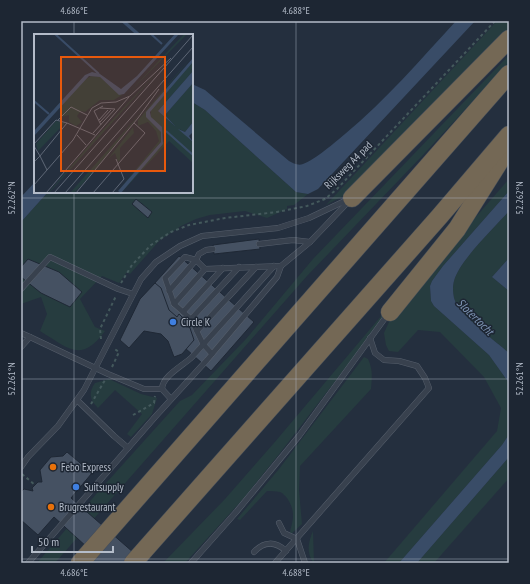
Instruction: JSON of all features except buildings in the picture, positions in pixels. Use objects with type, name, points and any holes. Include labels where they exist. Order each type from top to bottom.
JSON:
[{"type":"highway","points":[[352,198],[509,39]]},
{"type":"highway","points":[[80,563],[509,74]]},
{"type":"highway","points":[[133,563],[439,217],[509,135]]},
{"type":"highway","points":[[390,312],[457,228],[509,146]]},
{"type":"lane","points":[[28,563],[212,354],[277,277],[281,266],[310,242],[352,198]]},
{"type":"lane","points":[[21,467],[58,426],[77,400],[140,279],[156,262],[180,246],[202,236],[278,228],[309,218],[352,198]]},
{"type":"lane","points":[[259,244],[293,240],[310,242]]},
{"type":"lane","points":[[169,291],[196,260],[199,254],[206,250],[213,249]]},
{"type":"lane","points":[[21,289],[50,257],[118,289],[133,294]]},
{"type":"lane","points":[[205,269],[196,260],[185,257],[165,278],[174,304],[191,319],[203,344],[212,354]]},
{"type":"lane","points":[[162,390],[162,385],[170,376],[183,362],[188,361],[274,266]]},
{"type":"lane","points":[[174,304],[205,269],[281,266]]},
{"type":"lane","points":[[191,319],[239,267]]},
{"type":"lane","points":[[197,331],[256,267]]},
{"type":"lane","points":[[183,312],[223,268]]},
{"type":"lane","points":[[191,563],[238,511],[299,436],[390,312]]},
{"type":"lane","points":[[21,333],[144,389],[162,390],[171,399]]},
{"type":"lane","points":[[21,347],[30,337]]},
{"type":"lane","points":[[275,563],[429,388],[425,378],[417,366],[399,361],[384,360],[375,353],[370,338]]},
{"type":"lane","points":[[77,400],[128,448]]},
{"type":"lane","points":[[278,523],[284,533],[297,539],[305,563]]},
{"type":"lane","points":[[254,552],[259,546],[271,544],[279,545],[286,551]]},
{"type":"path","name":"Rijksweg A4 pad","points":[[118,289],[123,277],[132,265],[151,245],[171,232],[190,225],[225,218],[307,206],[325,199],[342,184],[495,21]]},
{"type":"path","points":[[133,415],[154,403],[156,390]]},
{"type":"path","points":[[21,473],[35,485]]},
{"type":"green space","points":[[497,21],[509,21],[509,30],[364,179],[345,195],[326,205]]},
{"type":"green space","points":[[509,55],[509,62],[423,155],[307,276],[55,563],[37,563],[98,492],[180,401],[192,395],[246,339],[313,259]]},
{"type":"green space","points":[[193,103],[205,110],[296,192],[308,194],[294,205],[287,206],[287,209],[267,218],[245,211],[210,215],[196,219],[181,226],[160,240],[130,274],[127,272],[119,283],[102,276],[80,299],[95,327],[105,331],[89,347],[81,350],[74,350],[67,347],[40,331],[47,314],[41,297],[21,304],[21,222],[47,193],[193,193]]},
{"type":"green space","points":[[509,179],[509,191],[443,266],[430,286],[431,301],[434,306],[489,355],[509,383],[508,436],[502,445],[399,563],[384,563],[497,431],[501,408],[484,377],[440,332],[418,330],[398,352],[389,351],[386,345],[384,333],[389,322],[414,288]]},
{"type":"green space","points":[[509,211],[509,258],[492,277],[509,291],[509,353],[461,311],[454,297],[453,284],[457,273],[463,264]]},
{"type":"green space","points":[[425,264],[243,499],[185,563],[163,563],[225,499]]},
{"type":"green space","points":[[364,357],[368,359],[371,366],[371,389],[300,466],[299,490],[302,524],[291,534],[290,531],[293,510],[287,498],[280,492],[275,491],[267,491],[240,520],[237,519],[279,469]]},
{"type":"green space","points":[[109,379],[141,394],[157,398],[152,414],[131,437],[127,434],[142,414],[115,390],[98,408],[93,402],[91,390],[95,383]]},
{"type":"green space","points":[[509,457],[509,478],[434,563],[417,563]]},
{"type":"green space","points":[[313,531],[314,563],[309,552],[310,539]]},
{"type":"water","points":[[456,21],[475,21],[318,189],[308,194],[296,192],[205,110],[193,103],[193,84],[205,90],[289,161],[301,165],[314,158],[360,121],[402,79]]},
{"type":"water","points":[[34,183],[34,193],[47,193],[21,222],[21,197]]},
{"type":"water","points":[[509,191],[509,211],[463,264],[457,273],[453,284],[453,290],[456,303],[461,311],[509,353],[509,383],[489,355],[434,306],[431,301],[430,286],[443,266]]},
{"type":"water","points":[[509,258],[509,291],[492,277]]},
{"type":"water","points":[[509,431],[509,457],[417,563],[399,563],[502,445],[508,436]]},
{"type":"waterway","points":[[123,21],[138,34]]},
{"type":"place","name":"Circle K","points":[[173,322]]},
{"type":"place","name":"Febo Express","points":[[53,467]]},
{"type":"place","name":"Suitsupply","points":[[76,487]]},
{"type":"place","name":"Brugrestaurant","points":[[51,507]]},
{"type":"water label","name":"Slotertocht","points":[[475,317]]}]
